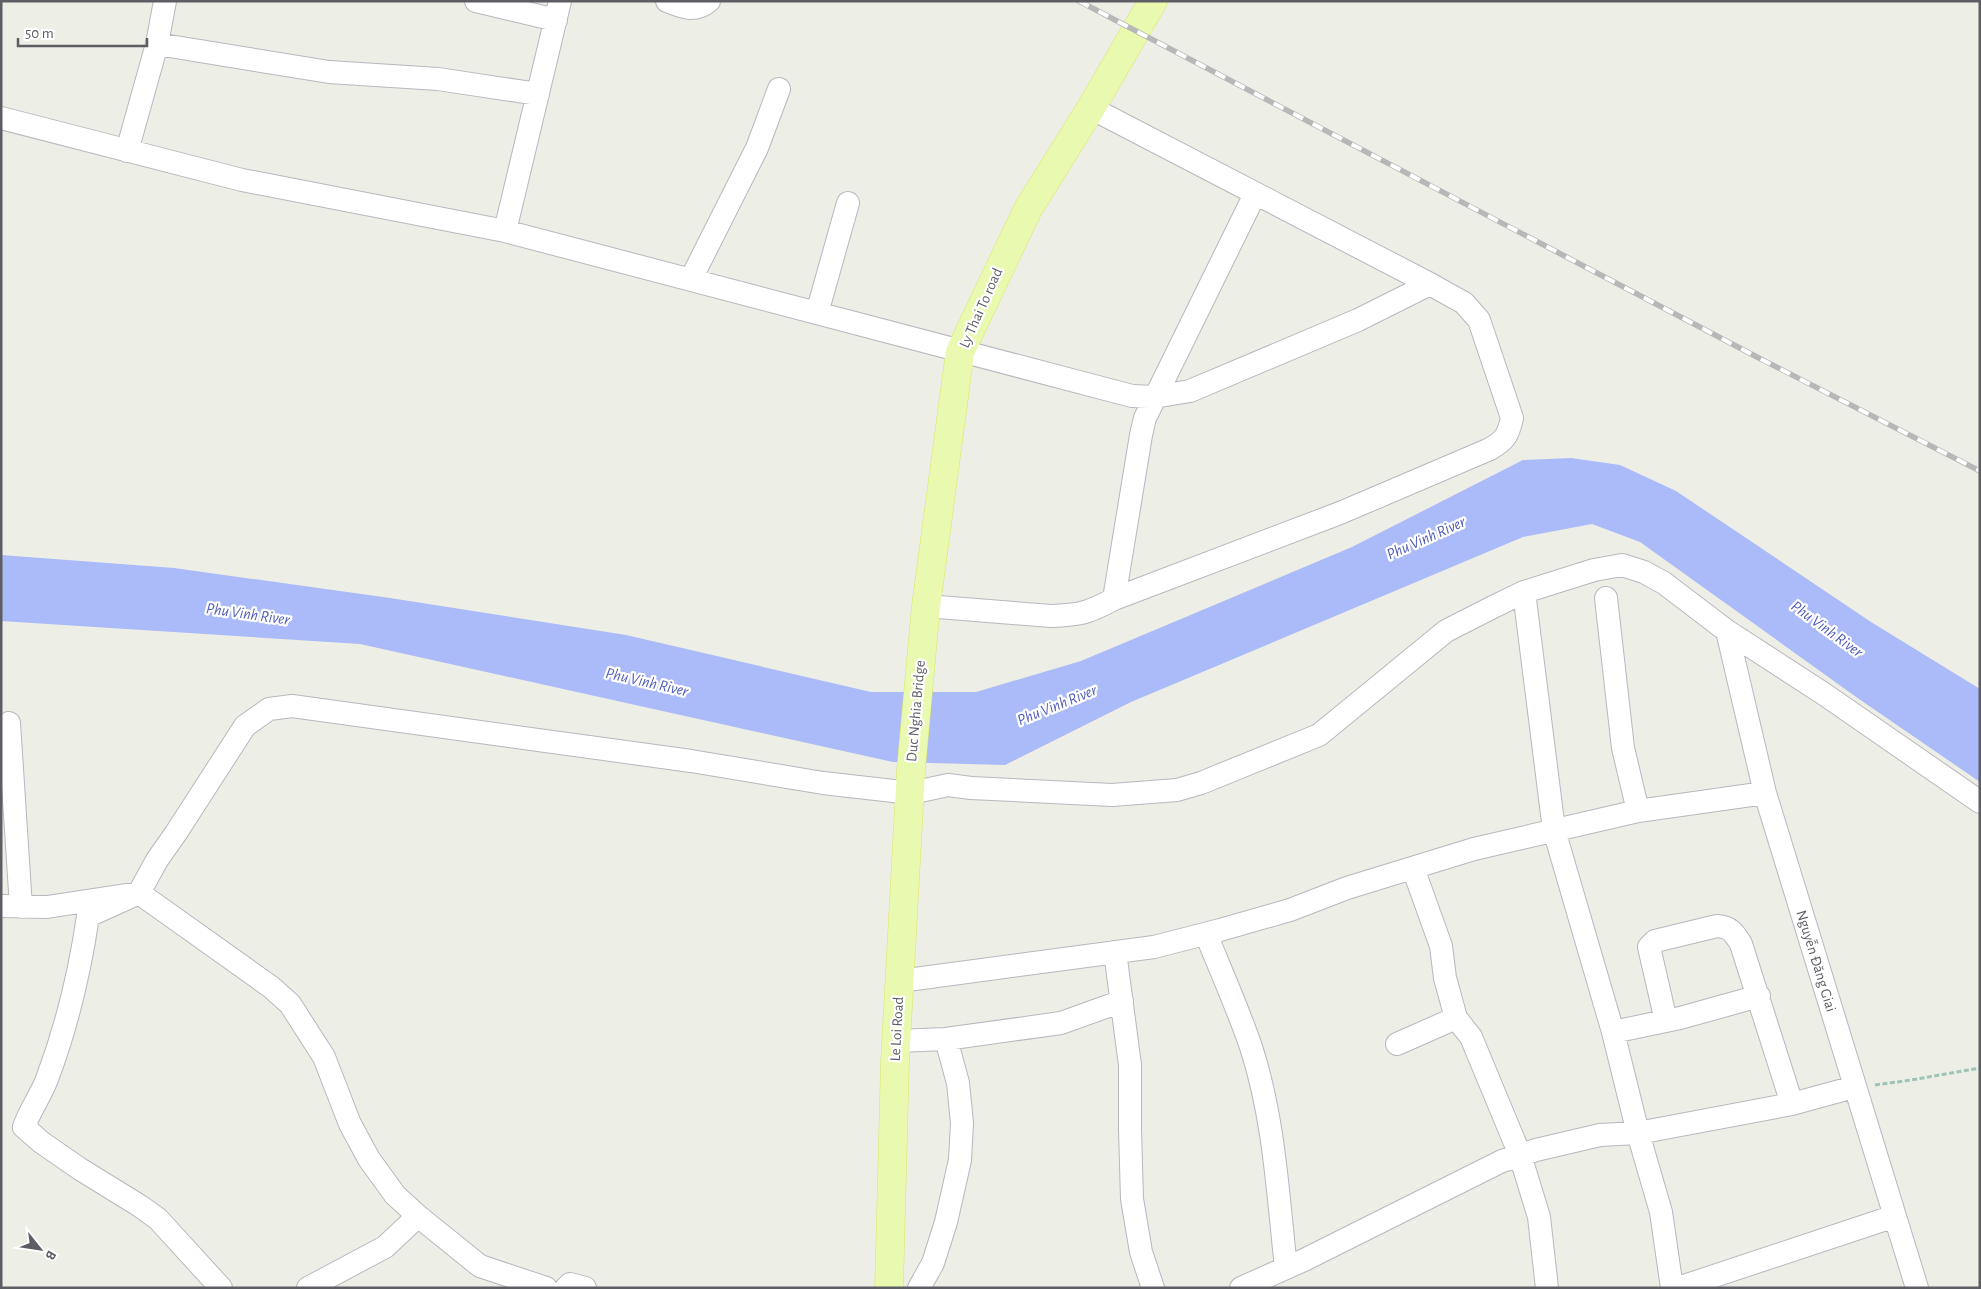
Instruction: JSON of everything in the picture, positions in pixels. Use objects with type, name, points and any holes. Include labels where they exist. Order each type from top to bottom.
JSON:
[{"type":"main road","name":"Ly Thai To road","points":[[922,652],[926,606],[960,352],[1028,209],[1091,108],[1152,1]]},
{"type":"main road","name":"Duc Nghia Bridge","points":[[911,782],[922,652]]},
{"type":"main road","name":"Le Loi Road","points":[[889,1288],[896,1041],[911,782]]},
{"type":"street","points":[[127,151],[157,44],[165,1]]},
{"type":"street","points":[[667,1],[690,9],[700,8],[709,1]]},
{"type":"street","points":[[484,2],[558,11],[505,231]]},
{"type":"street","points":[[157,44],[329,72],[438,78],[538,94]]},
{"type":"street","points":[[691,279],[758,148],[779,89]]},
{"type":"street","points":[[926,606],[1051,616],[1089,612],[1114,599],[1340,513],[1490,449],[1501,442],[1509,433],[1512,418],[1479,320],[1464,303],[1091,108]]},
{"type":"street","points":[[1,118],[242,180],[505,231],[1117,393],[1154,397],[1190,391],[1358,320],[1430,284]]},
{"type":"street","points":[[1114,599],[1141,435],[1154,397],[1255,194]]},
{"type":"street","points":[[817,314],[848,203]]},
{"type":"street","points":[[221,1288],[158,1219],[80,1169],[41,1142],[24,1127],[28,1114],[46,1081],[63,1031],[83,951],[88,916],[140,893],[157,860],[245,726],[269,709],[292,706],[691,762],[824,784],[911,782],[971,788],[1112,795],[1177,790],[1200,783],[1319,735],[1446,631],[1524,592],[1594,570],[1622,565],[1644,572],[1664,583],[1727,631],[1824,694],[1980,802]]},
{"type":"street","points":[[1524,592],[1554,830],[1613,1032],[1638,1133],[1661,1212],[1672,1288]]},
{"type":"street","points":[[1606,598],[1623,748],[1638,811]]},
{"type":"street","name":"Nguyễn Đăng Giai","points":[[1727,631],[1765,793],[1917,1288]]},
{"type":"street","points":[[9,723],[11,907],[47,907],[140,893],[271,987],[290,1004],[324,1057],[350,1124],[369,1159],[395,1195],[480,1266],[546,1288]]},
{"type":"street","points":[[900,981],[1154,947],[1290,910],[1348,888],[1474,849],[1638,811],[1765,793]]},
{"type":"street","points":[[1413,868],[1441,946],[1445,978],[1456,1018],[1471,1037],[1520,1155],[1539,1217],[1547,1288]]},
{"type":"street","points":[[1666,1021],[1648,951],[1649,947],[1655,941],[1717,926],[1732,930],[1742,944],[1792,1104]]},
{"type":"street","points":[[1206,934],[1251,1047],[1262,1094],[1275,1168],[1286,1268]]},
{"type":"street","points":[[1115,952],[1130,1064],[1132,1199],[1141,1252],[1153,1288]]},
{"type":"street","points":[[1613,1032],[1666,1021],[1758,996]]},
{"type":"street","points":[[896,1041],[946,1039],[1061,1023],[1122,1001]]},
{"type":"street","points":[[1397,1044],[1456,1018]]},
{"type":"street","points":[[919,1288],[933,1263],[946,1222],[960,1160],[962,1123],[958,1083],[946,1039]]},
{"type":"street","points":[[1241,1288],[1286,1268],[1502,1161],[1520,1155],[1600,1135],[1638,1133],[1792,1104],[1854,1087]]},
{"type":"street","points":[[308,1288],[385,1247],[418,1216]]},
{"type":"street","points":[[1678,1288],[1894,1216]]},
{"type":"street","points":[[566,1288],[570,1284],[586,1288]]},
{"type":"path","points":[[1854,1087],[1911,1080],[1980,1068]]},
{"type":"water","name":"Phu Vinh River","points":[[1571,458],[1620,465],[1676,491],[1871,622],[1980,689],[1980,782],[1859,699],[1640,542],[1592,524],[1523,537],[1131,702],[1005,765],[893,762],[360,644],[1,621],[1,555],[174,568],[390,598],[626,635],[871,692],[976,692],[1081,661],[1352,547],[1523,460]]},
{"type":"railway","points":[[1079,1],[1755,356],[1980,471]]}]
